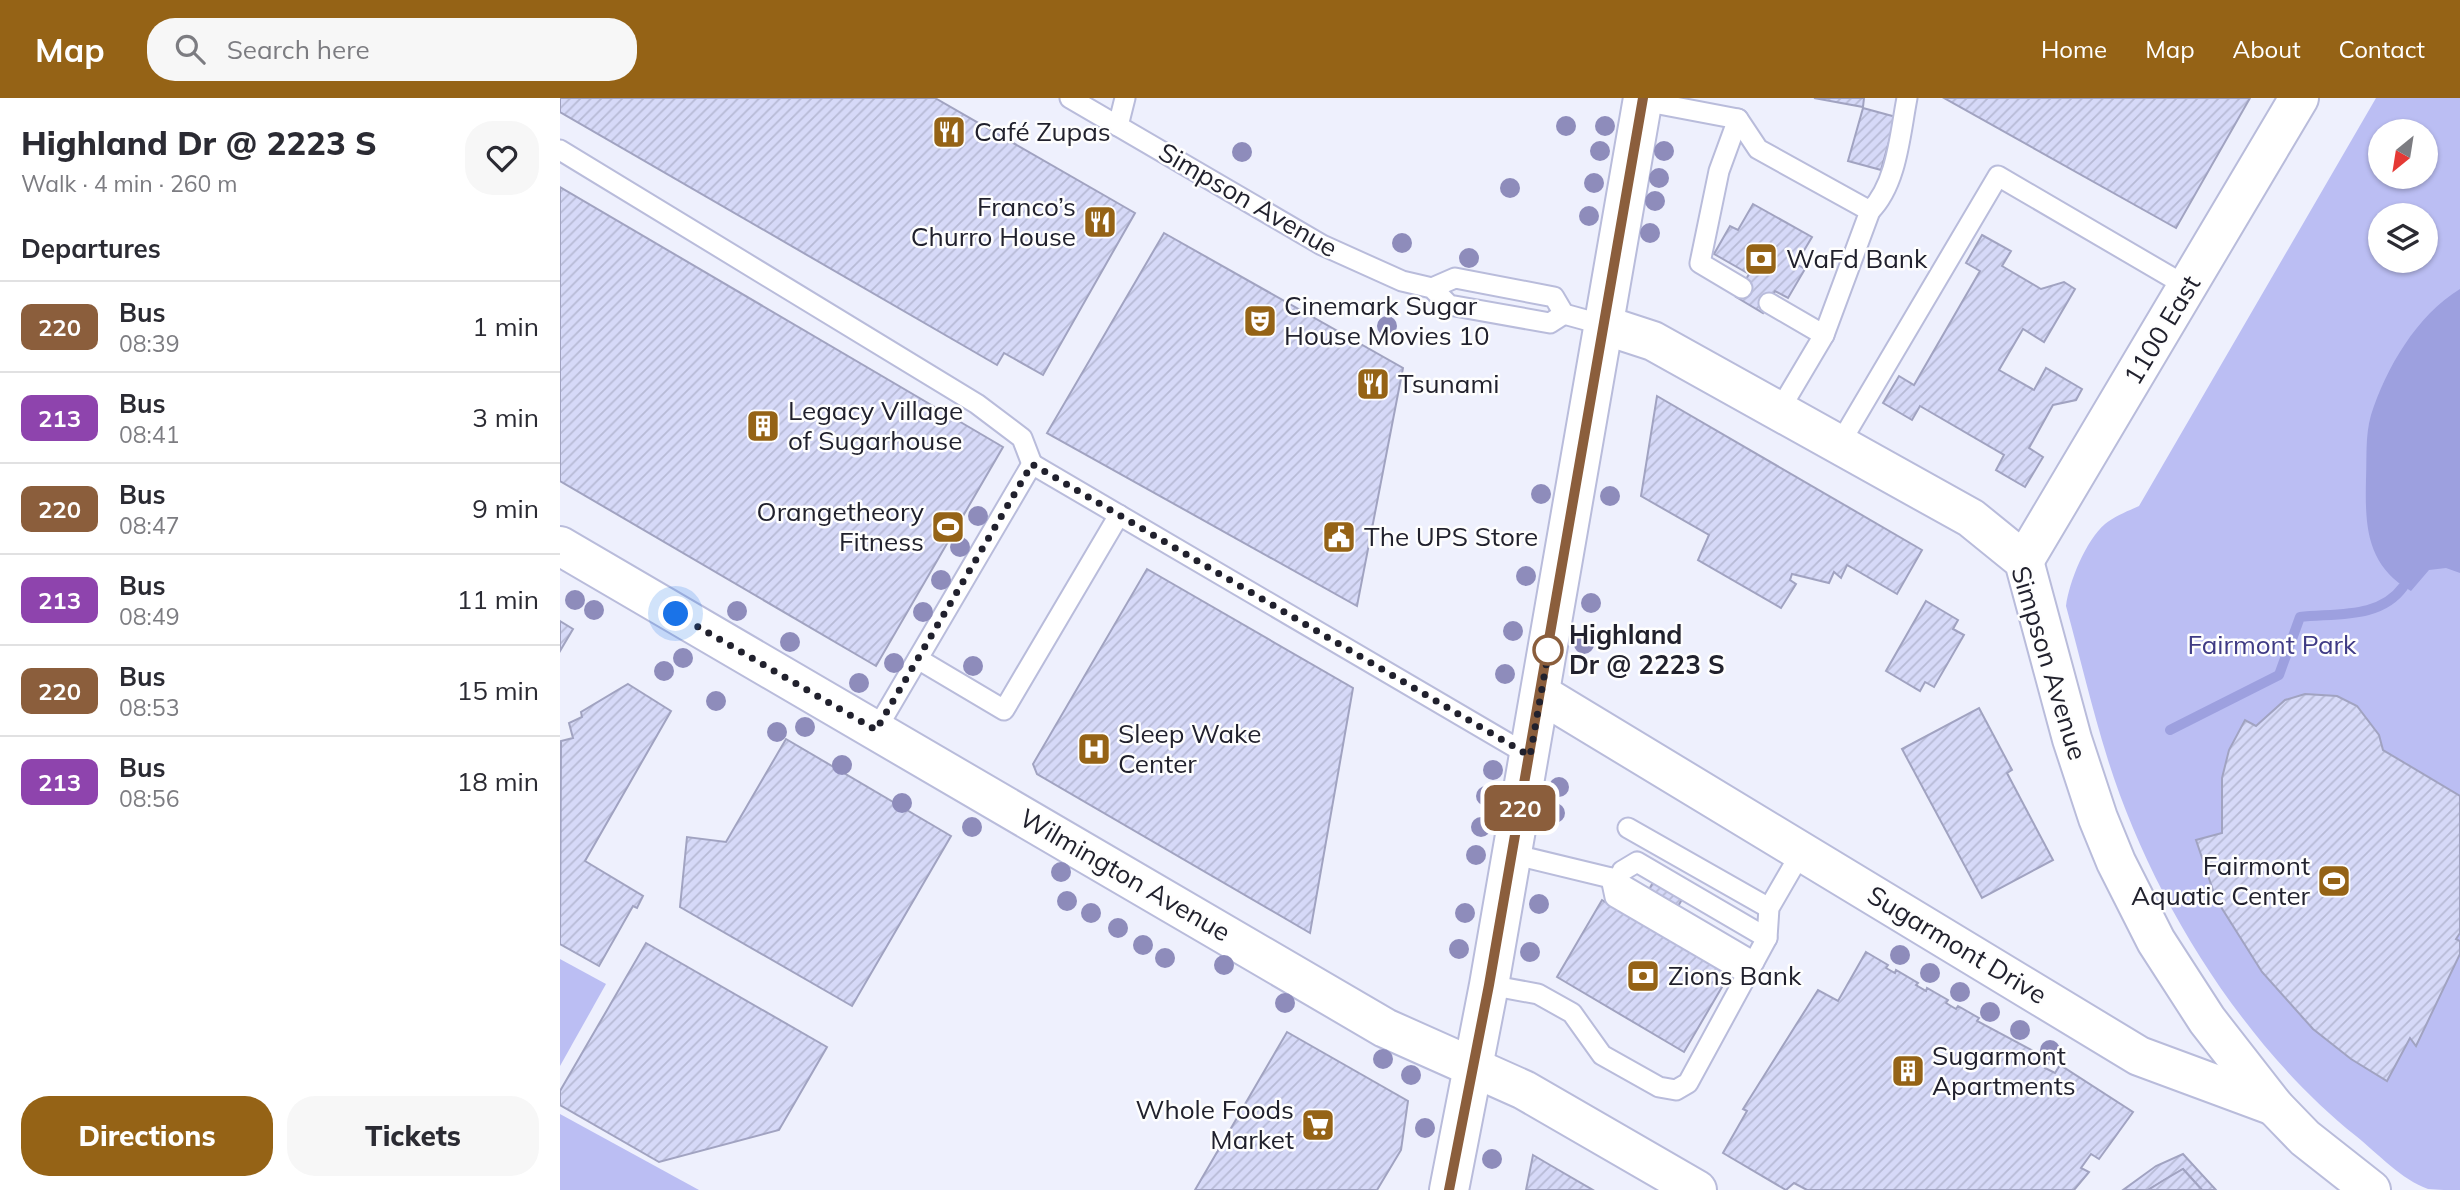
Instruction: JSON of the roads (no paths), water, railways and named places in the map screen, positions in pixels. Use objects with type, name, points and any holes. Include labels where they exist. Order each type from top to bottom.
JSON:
[{"type":"street","name":"1100 East","points":[[2024,561],[2300,98]]},
{"type":"street","points":[[1449,1190],[1530,756],[1643,99]]},
{"type":"street","name":"Simpson Avenue","points":[[1604,325],[1653,341],[1970,518],[2024,561],[2072,738],[2116,862],[2136,904],[2180,981],[2274,1106]]},
{"type":"street","name":"Wilmington Avenue","points":[[560,546],[1385,1028],[1524,1090],[1697,1190]]},
{"type":"street","name":"Sugarmont Drive","points":[[1541,694],[2139,1056],[2274,1106],[2305,1138],[2371,1190]]},
{"type":"lane","name":"Simpson Avenue","points":[[1070,98],[1322,245],[1402,281],[1432,288],[1449,305],[1550,323],[1564,314]]},
{"type":"lane","points":[[1118,126],[1125,98]]},
{"type":"lane","points":[[1779,411],[1825,335],[1870,211],[1878,202],[1894,164],[1907,98]]},
{"type":"lane","points":[[1643,99],[1738,119],[1758,149],[1870,211]]},
{"type":"lane","points":[[1738,119],[1719,171],[1700,263],[1742,288]]},
{"type":"lane","points":[[560,150],[977,404],[1022,438],[1032,464],[1530,756]]},
{"type":"lane","points":[[1839,445],[1998,176],[2188,287]]},
{"type":"lane","name":"Simpson Avenue","points":[[1432,288],[1455,278],[1554,297],[1564,314],[1604,325]]},
{"type":"lane","points":[[1769,303],[1825,335]]},
{"type":"lane","points":[[876,730],[1032,464]]},
{"type":"lane","points":[[918,659],[1004,710],[1119,515]]},
{"type":"lane","points":[[1628,828],[1769,908]]},
{"type":"lane","points":[[1621,877],[1658,845]]},
{"type":"lane","points":[[1489,985],[1538,993],[1572,1013],[1602,1055],[1659,1087],[1676,1090],[1688,1083],[1757,956],[1769,908],[1802,851]]},
{"type":"lane","points":[[1512,854],[1621,877],[1757,956]]},
{"type":"lane","points":[[1621,877],[1757,956]]},
{"type":"waterway","points":[[2170,730],[2279,675],[2300,617],[2370,610],[2382,605],[2403,587]]},
{"type":"place","name":"Café Zupas","points":[[949,132]]},
{"type":"place","name":"Franco’s Churro House","points":[[1100,222]]},
{"type":"place","name":"WaFd Bank","points":[[1761,259]]},
{"type":"place","name":"Cinemark Sugar House Movies 10","points":[[1260,321]]},
{"type":"place","name":"Tsunami","points":[[1373,384]]},
{"type":"place","name":"Legacy Village of Sugarhouse","points":[[763,426]]},
{"type":"place","name":"Orangetheory Fitness","points":[[948,527]]},
{"type":"place","name":"The UPS Store","points":[[1339,537]]},
{"type":"place","name":"Highland Dr @ 2223 S","points":[[1548,650]]},
{"type":"place","name":"Sleep Wake Center","points":[[1094,749]]},
{"type":"place","name":"Fairmont Aquatic Center","points":[[2334,881]]},
{"type":"place","name":"Zions Bank","points":[[1643,976]]},
{"type":"place","name":"Sugarmont Apartments","points":[[1908,1071]]},
{"type":"place","name":"Whole Foods Market","points":[[1318,1125]]},
{"type":"park label","name":"Fairmont Park","points":[[2272,645]]}]
